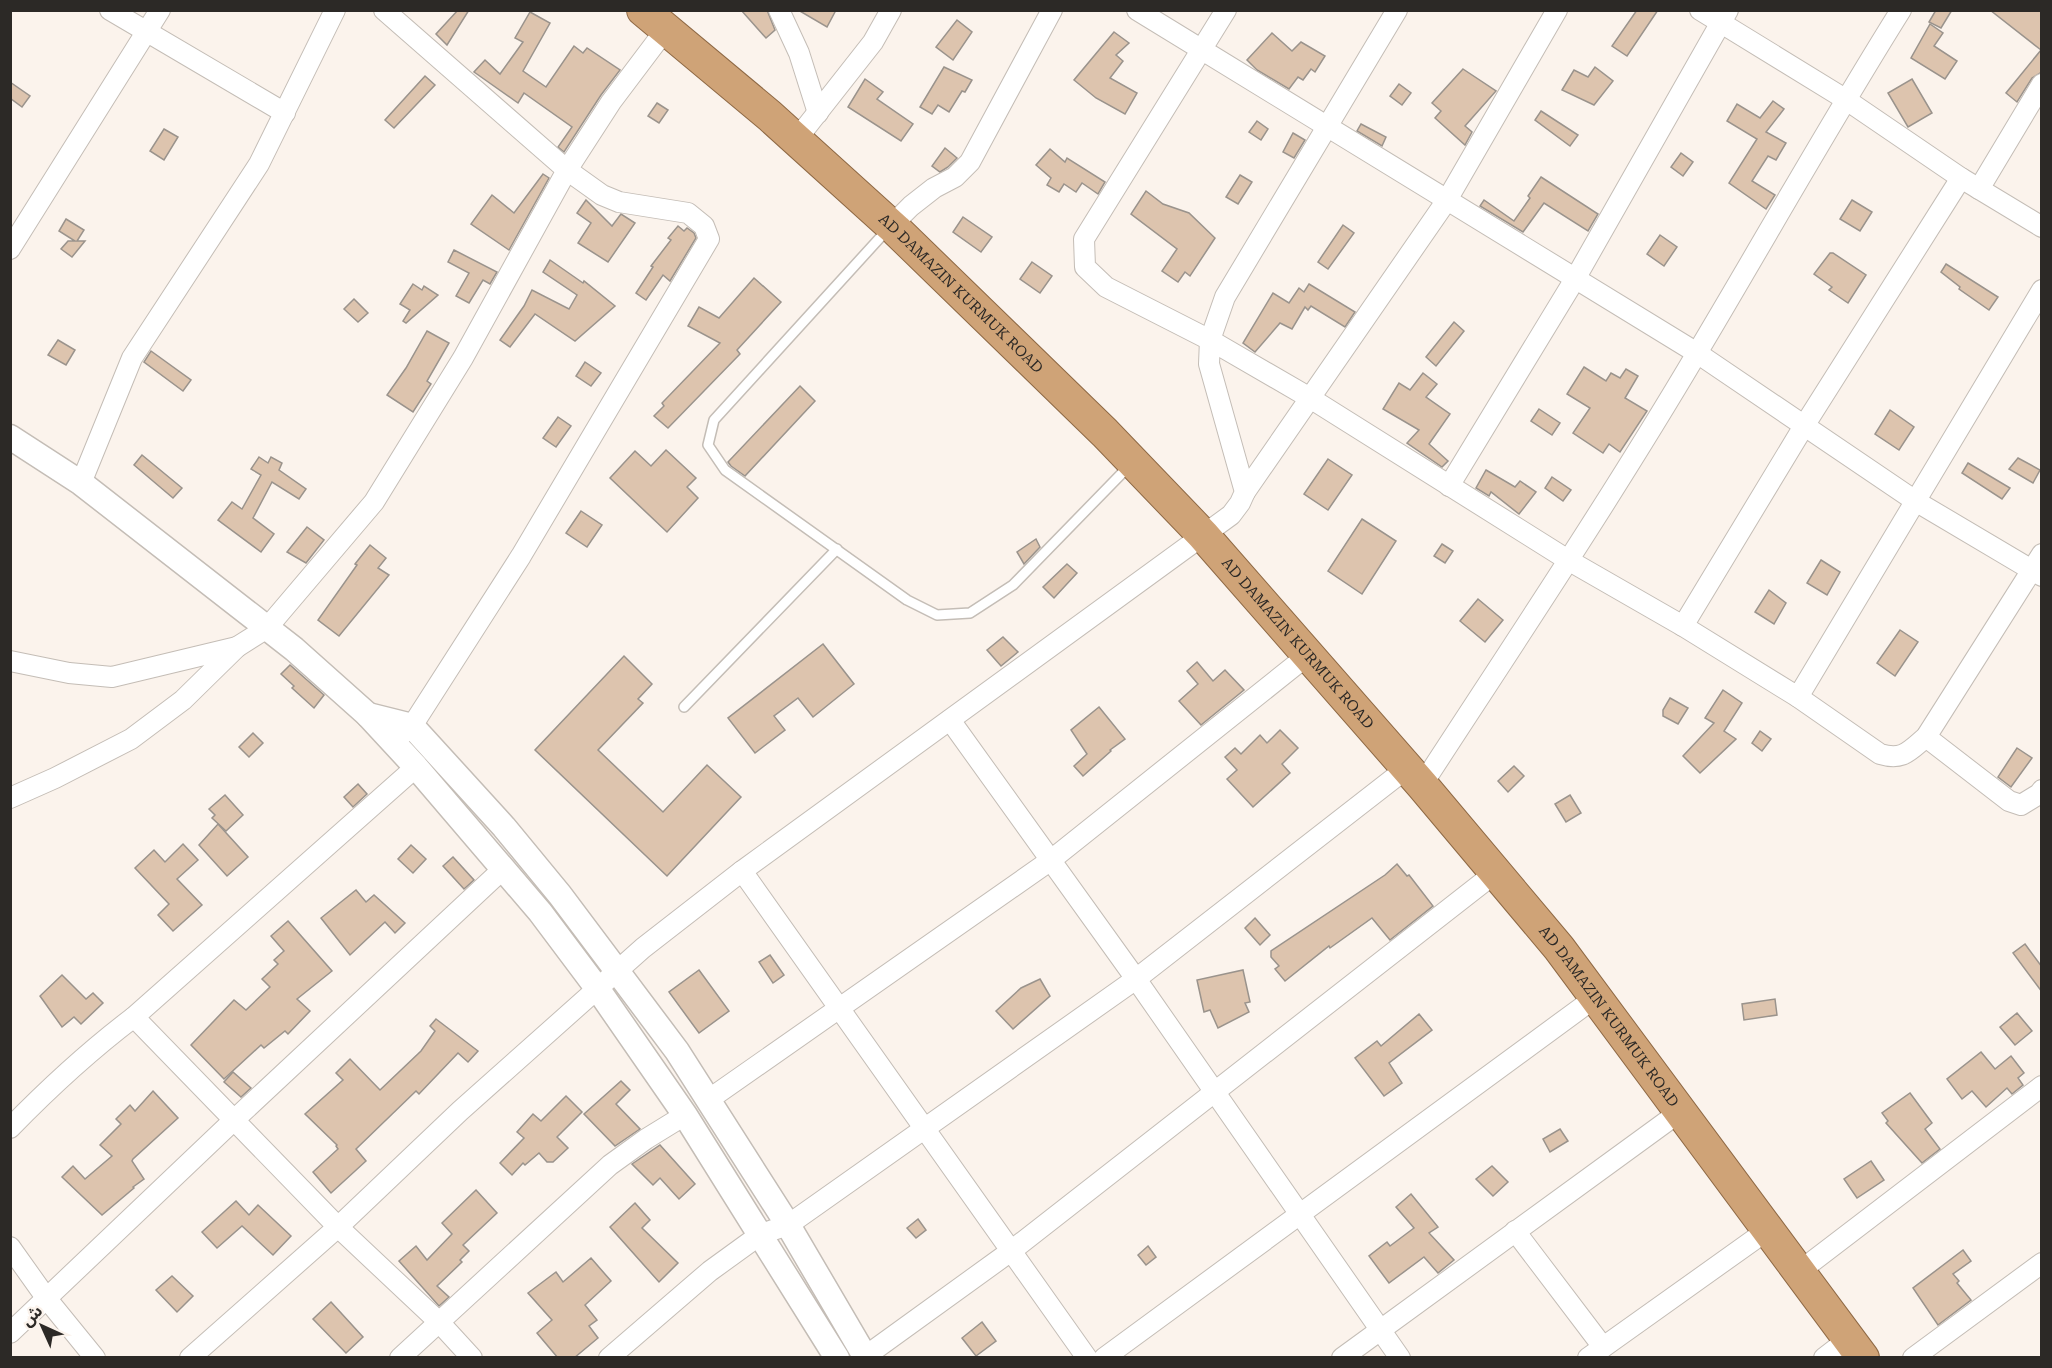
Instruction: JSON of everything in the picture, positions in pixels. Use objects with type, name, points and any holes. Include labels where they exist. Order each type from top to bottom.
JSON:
[{"type":"highway","name":"AD DAMAZIN KURMUK ROAD","points":[[654,20],[796,140],[891,226],[1001,332],[1203,535],[1414,777],[1559,948],[1857,1348]]},
{"type":"street","points":[[110,10],[285,113]]},
{"type":"street","points":[[10,249],[160,10]]},
{"type":"street","points":[[81,483],[132,358],[259,164],[335,10]]},
{"type":"street","points":[[384,10],[567,170],[602,195],[619,202],[688,213],[704,226],[709,239],[521,556],[412,726],[393,743]]},
{"type":"street","points":[[779,10],[799,53],[818,113]]},
{"type":"street","points":[[796,140],[873,42],[891,10]]},
{"type":"street","points":[[891,226],[911,206],[934,188],[955,177],[970,162],[1052,10]]},
{"type":"street","points":[[1137,10],[1202,50],[1327,127],[1447,200],[1575,279],[1697,353],[1917,502],[2038,567],[1926,737],[1902,756],[1891,757],[1880,754],[1798,698],[1683,626],[1568,560],[1310,398],[1210,340],[1106,286],[1085,267],[1084,239],[1202,50],[1226,10]]},
{"type":"street","points":[[1245,492],[1209,364],[1210,340],[1225,297],[1397,10]]},
{"type":"street","points":[[190,1358],[338,1227],[460,1111],[643,948],[742,871],[1230,514],[1240,503],[1245,492],[1447,200],[1557,10]]},
{"type":"street","points":[[1700,10],[1725,17],[1961,178],[2042,227]]},
{"type":"street","points":[[609,1358],[710,1271],[761,1234],[788,1225],[1136,979],[1414,777],[1568,560],[1697,353],[1845,99],[1901,10]]},
{"type":"street","points":[[1449,486],[1575,279],[1725,17]]},
{"type":"street","points":[[10,798],[131,739],[183,700],[237,647],[267,627],[374,502],[463,358],[567,170],[611,102],[654,20]]},
{"type":"street","points":[[1979,189],[2042,84]]},
{"type":"street","points":[[1683,626],[1804,426],[1961,178]]},
{"type":"street","points":[[1798,698],[2042,290]]},
{"type":"street","points":[[10,437],[81,483],[267,627],[368,716],[416,767],[540,912],[597,988],[685,1115],[837,1358]]},
{"type":"street","points":[[10,661],[69,673],[112,676],[237,647]]},
{"type":"street","points":[[708,1100],[1051,860],[1308,655]]},
{"type":"street","points":[[368,716],[412,726],[504,827],[560,895],[676,1051],[788,1225],[865,1357],[1011,1251],[1495,873]]},
{"type":"street","points":[[950,720],[1136,979],[1400,1358]]},
{"type":"street","points":[[1926,737],[2009,801],[2021,805],[2042,790]]},
{"type":"street","points":[[10,1128],[44,1093],[98,1045],[134,1017],[416,767]]},
{"type":"street","points":[[10,1333],[503,869]]},
{"type":"street","points":[[742,871],[1087,1358]]},
{"type":"street","points":[[1104,1358],[1596,997]]},
{"type":"street","points":[[134,1017],[338,1227],[439,1322],[472,1358]]},
{"type":"street","points":[[1800,1271],[2042,1086]]},
{"type":"street","points":[[1342,1358],[1681,1111]]},
{"type":"street","points":[[400,1358],[610,1165],[685,1115]]},
{"type":"street","points":[[1515,1231],[1596,1352],[1769,1229]]},
{"type":"street","points":[[10,1247],[47,1299],[95,1358]]},
{"type":"street","points":[[1913,1358],[2042,1263]]},
{"type":"street","points":[[1824,1358],[1857,1348]]},
{"type":"lane","points":[[891,226],[714,420],[708,446],[725,470],[907,600],[937,615],[970,613],[1012,585],[1133,463]]},
{"type":"lane","points":[[684,707],[837,549]]},
{"type":"building","points":[[458,10],[469,10],[447,45],[436,34]]},
{"type":"building","points":[[741,10],[767,10],[775,30],[766,38]]},
{"type":"building","points":[[798,10],[836,10],[827,27]]},
{"type":"building","points":[[1637,10],[1658,10],[1627,56],[1612,46]]},
{"type":"building","points":[[1936,10],[1952,10],[1941,28],[1929,22]]},
{"type":"building","points":[[1990,10],[2042,10],[2042,72],[2032,78],[2017,102],[2006,93],[2041,50]]},
{"type":"building","points":[[530,12],[550,23],[523,71],[546,87],[574,46],[583,53],[587,48],[620,70],[564,152],[558,147],[572,127],[524,93],[518,103],[474,72],[485,60],[500,74],[523,42],[515,38]]},
{"type":"building","points":[[957,20],[972,32],[953,60],[936,47]]},
{"type":"building","points":[[1930,24],[1943,33],[1934,46],[1957,61],[1945,79],[1911,58]]},
{"type":"building","points":[[1114,32],[1129,43],[1116,55],[1123,61],[1110,78],[1137,93],[1125,114],[1096,98],[1074,80]]},
{"type":"building","points":[[1272,33],[1292,51],[1301,42],[1325,56],[1315,72],[1311,69],[1303,80],[1298,77],[1289,89],[1257,70],[1247,60]]},
{"type":"building","points":[[944,67],[972,80],[949,112],[938,105],[932,114],[920,107]]},
{"type":"building","points":[[1595,67],[1613,81],[1594,105],[1562,90],[1574,70],[1588,77]]},
{"type":"building","points":[[1463,69],[1496,91],[1465,126],[1472,132],[1465,145],[1435,118],[1441,111],[1432,103]]},
{"type":"building","points":[[425,76],[435,85],[394,128],[385,120]]},
{"type":"building","points":[[865,79],[883,92],[877,99],[913,124],[901,141],[848,107]]},
{"type":"building","points":[[1912,79],[1932,113],[1908,127],[1888,93]]},
{"type":"building","points":[[10,82],[30,96],[22,107],[10,98]]},
{"type":"building","points":[[1399,84],[1411,93],[1402,105],[1390,96]]},
{"type":"building","points":[[1773,101],[1784,109],[1766,132],[1786,143],[1776,160],[1768,156],[1752,181],[1775,195],[1766,209],[1729,183],[1757,139],[1727,121],[1737,104],[1760,118]]},
{"type":"building","points":[[657,103],[668,110],[659,123],[648,116]]},
{"type":"building","points":[[1541,111],[1578,135],[1570,146],[1535,120]]},
{"type":"building","points":[[1257,121],[1268,129],[1261,140],[1249,132]]},
{"type":"building","points":[[1361,124],[1386,137],[1382,146],[1357,131]]},
{"type":"building","points":[[164,129],[178,137],[164,160],[150,151]]},
{"type":"building","points":[[1293,133],[1305,140],[1294,158],[1283,152]]},
{"type":"building","points":[[945,148],[957,158],[940,172],[932,166]]},
{"type":"building","points":[[1050,149],[1065,162],[1067,158],[1105,182],[1098,194],[1082,183],[1076,192],[1064,184],[1059,192],[1047,185],[1051,178],[1036,165]]},
{"type":"building","points":[[1681,153],[1693,162],[1683,176],[1671,167]]},
{"type":"building","points":[[543,174],[549,178],[509,250],[471,224],[492,195],[514,213]]},
{"type":"building","points":[[1240,175],[1252,182],[1238,204],[1226,197]]},
{"type":"building","points":[[1541,177],[1598,214],[1588,231],[1544,203],[1523,232],[1480,206],[1484,200],[1514,221]]},
{"type":"building","points":[[1146,191],[1163,204],[1189,213],[1215,238],[1190,276],[1185,272],[1178,282],[1162,271],[1177,249],[1131,214]]},
{"type":"building","points":[[586,200],[612,226],[621,214],[635,223],[608,262],[578,243],[591,223],[577,213]]},
{"type":"building","points":[[1852,200],[1872,212],[1860,231],[1840,219]]},
{"type":"building","points":[[963,217],[992,237],[981,252],[953,232]]},
{"type":"building","points":[[66,219],[84,230],[77,241],[85,241],[72,257],[61,249],[68,241],[75,241],[59,231]]},
{"type":"building","points":[[1343,225],[1354,233],[1328,269],[1318,262]]},
{"type":"building","points":[[678,226],[684,231],[687,228],[694,233],[696,238],[670,281],[663,275],[646,300],[636,293],[653,267],[651,266],[671,240],[668,238]]},
{"type":"building","points":[[1660,235],[1677,247],[1664,266],[1647,254]]},
{"type":"building","points":[[454,250],[497,272],[490,284],[483,280],[469,303],[456,296],[469,273],[448,262]]},
{"type":"building","points":[[1830,253],[1866,275],[1848,303],[1829,290],[1832,287],[1814,274]]},
{"type":"building","points":[[550,260],[583,283],[584,281],[615,306],[575,341],[535,314],[510,347],[500,340],[524,306],[532,290],[569,309],[577,295],[543,272]]},
{"type":"building","points":[[1032,262],[1052,276],[1040,293],[1020,279]]},
{"type":"building","points":[[1946,264],[1998,297],[1989,310],[1959,289],[1960,287],[1941,272]]},
{"type":"building","points":[[754,278],[781,302],[737,350],[740,354],[668,428],[654,416],[664,406],[662,403],[720,343],[688,326],[699,307],[719,318]]},
{"type":"building","points":[[413,284],[422,290],[424,286],[438,295],[406,323],[403,321],[410,310],[400,304]]},
{"type":"building","points":[[1309,284],[1355,312],[1345,327],[1311,306],[1308,310],[1305,307],[1292,329],[1280,323],[1255,352],[1243,343],[1273,293],[1289,303],[1299,288],[1304,292]]},
{"type":"building","points":[[354,299],[368,313],[358,322],[344,309]]},
{"type":"building","points":[[1454,322],[1464,331],[1436,366],[1426,357]]},
{"type":"building","points":[[427,331],[449,343],[427,381],[431,384],[413,412],[387,395],[406,368]]},
{"type":"building","points":[[58,340],[75,350],[66,365],[48,355]]},
{"type":"building","points":[[151,351],[191,380],[183,391],[144,362]]},
{"type":"building","points":[[585,362],[601,373],[591,386],[576,376]]},
{"type":"building","points":[[1584,367],[1606,381],[1611,373],[1620,378],[1626,369],[1638,376],[1625,398],[1647,411],[1620,452],[1609,444],[1603,453],[1573,433],[1590,408],[1567,394]]},
{"type":"building","points":[[1423,373],[1437,384],[1426,397],[1450,414],[1429,444],[1448,461],[1442,467],[1407,443],[1419,430],[1383,409],[1399,383],[1410,390]]},
{"type":"building","points":[[800,386],[815,401],[745,476],[731,466],[728,462]]},
{"type":"building","points":[[1539,409],[1560,423],[1552,435],[1531,421]]},
{"type":"building","points":[[1890,410],[1914,427],[1899,450],[1875,434]]},
{"type":"building","points":[[558,417],[571,426],[556,447],[543,438]]},
{"type":"building","points":[[666,450],[696,478],[687,487],[698,498],[667,532],[610,478],[635,451],[651,466]]},
{"type":"building","points":[[142,455],[182,488],[173,498],[134,465]]},
{"type":"building","points":[[259,457],[268,463],[271,457],[282,463],[279,470],[306,489],[299,499],[272,482],[253,518],[274,534],[261,552],[218,520],[232,502],[242,509],[261,475],[251,469]]},
{"type":"building","points":[[2018,458],[2040,470],[2033,483],[2009,469]]},
{"type":"building","points":[[1328,459],[1352,475],[1328,510],[1304,494]]},
{"type":"building","points":[[1968,463],[2010,488],[2002,499],[1962,473]]},
{"type":"building","points":[[1486,470],[1515,487],[1520,481],[1536,492],[1519,514],[1491,492],[1489,496],[1476,488]]},
{"type":"building","points":[[1552,477],[1571,490],[1563,501],[1545,488]]},
{"type":"building","points":[[581,511],[602,525],[587,547],[566,533]]},
{"type":"building","points":[[1362,519],[1396,541],[1362,594],[1328,571]]},
{"type":"building","points":[[307,527],[324,540],[306,563],[287,552]]},
{"type":"building","points":[[1036,539],[1040,547],[1024,564],[1017,552]]},
{"type":"building","points":[[1442,544],[1453,551],[1445,563],[1434,556]]},
{"type":"building","points":[[370,545],[386,558],[378,568],[389,575],[339,636],[318,620]]},
{"type":"building","points":[[1821,560],[1840,572],[1827,595],[1807,583]]},
{"type":"building","points":[[1067,564],[1077,573],[1054,598],[1043,587]]},
{"type":"building","points":[[1769,590],[1786,603],[1774,624],[1755,612]]},
{"type":"building","points":[[1478,599],[1503,620],[1485,642],[1460,621]]},
{"type":"building","points":[[1900,630],[1918,642],[1895,676],[1877,663]]},
{"type":"building","points":[[1003,637],[1018,652],[1001,666],[987,650]]},
{"type":"building","points":[[823,644],[854,684],[813,717],[798,698],[774,716],[785,730],[755,753],[728,718]]},
{"type":"building","points":[[624,656],[652,684],[638,699],[643,703],[598,750],[663,812],[707,765],[741,797],[667,876],[535,750]]},
{"type":"building","points":[[1197,662],[1213,681],[1225,670],[1244,690],[1201,725],[1179,701],[1198,684],[1187,671]]},
{"type":"building","points":[[290,665],[324,695],[314,708],[292,688],[294,686],[281,674]]},
{"type":"building","points":[[1723,690],[1742,703],[1724,731],[1736,739],[1700,773],[1683,756],[1714,723],[1705,718]]},
{"type":"building","points":[[1670,698],[1688,708],[1678,724],[1663,716],[1663,710]]},
{"type":"building","points":[[1099,707],[1125,739],[1083,776],[1074,766],[1087,754],[1071,730]]},
{"type":"building","points":[[1280,730],[1298,748],[1282,764],[1290,773],[1253,807],[1227,779],[1237,770],[1225,757],[1235,748],[1241,754],[1260,735],[1267,743]]},
{"type":"building","points":[[1760,731],[1771,739],[1762,751],[1752,743]]},
{"type":"building","points":[[253,733],[263,743],[249,757],[239,747]]},
{"type":"building","points":[[2017,748],[2032,758],[2011,787],[1998,777]]},
{"type":"building","points":[[1514,766],[1524,776],[1508,792],[1498,781]]},
{"type":"building","points":[[358,784],[367,794],[353,807],[344,797]]},
{"type":"building","points":[[225,795],[243,815],[226,831],[212,818],[215,815],[209,809]]},
{"type":"building","points":[[1570,795],[1581,813],[1566,822],[1555,804]]},
{"type":"building","points":[[218,824],[248,857],[227,876],[199,845]]},
{"type":"building","points":[[183,844],[198,860],[177,879],[202,905],[173,931],[158,915],[169,904],[135,868],[154,850],[165,862]]},
{"type":"building","points":[[411,845],[426,859],[413,873],[398,859]]},
{"type":"building","points":[[453,857],[474,880],[464,889],[443,866]]},
{"type":"building","points":[[1397,864],[1407,876],[1409,875],[1433,906],[1390,940],[1372,918],[1330,948],[1329,946],[1285,981],[1275,969],[1279,966],[1271,957],[1271,951],[1385,875]]},
{"type":"building","points":[[356,890],[366,902],[374,895],[405,923],[395,933],[385,922],[350,955],[321,918]]},
{"type":"building","points":[[1255,918],[1270,935],[1260,945],[1245,928]]},
{"type":"building","points":[[288,921],[332,971],[297,999],[310,1011],[288,1034],[285,1031],[264,1048],[261,1045],[224,1079],[191,1045],[234,1000],[246,1010],[270,987],[262,979],[278,964],[274,960],[284,951],[271,936]]},
{"type":"building","points":[[2025,944],[2042,967],[2042,992],[2013,953]]},
{"type":"building","points":[[770,955],[784,975],[773,983],[759,962]]},
{"type":"building","points":[[699,970],[729,1011],[699,1033],[669,992]]},
{"type":"building","points":[[1243,970],[1250,1002],[1245,1003],[1249,1012],[1218,1028],[1210,1010],[1204,1012],[1197,980]]},
{"type":"building","points":[[62,975],[86,999],[93,993],[103,1003],[81,1024],[74,1017],[62,1027],[40,996]]},
{"type":"building","points":[[1040,979],[1050,996],[1013,1029],[996,1011],[1021,988]]},
{"type":"building","points":[[1775,999],[1777,1015],[1744,1020],[1742,1004]]},
{"type":"building","points":[[2017,1013],[2032,1031],[2015,1045],[2000,1027]]},
{"type":"building","points":[[1419,1014],[1432,1030],[1389,1063],[1402,1083],[1384,1096],[1355,1058],[1377,1041],[1381,1046]]},
{"type":"building","points":[[436,1019],[478,1051],[468,1062],[458,1053],[419,1094],[416,1091],[356,1149],[366,1161],[331,1193],[313,1172],[338,1149],[337,1145],[305,1114],[343,1080],[336,1073],[350,1059],[380,1090],[421,1051],[435,1031],[430,1026]]},
{"type":"building","points":[[1981,1052],[1995,1069],[2011,1056],[2024,1073],[2018,1078],[2023,1085],[2012,1094],[2007,1088],[1986,1107],[1972,1091],[1962,1099],[1947,1079]]},
{"type":"building","points":[[233,1072],[251,1088],[241,1097],[224,1082]]},
{"type":"building","points":[[621,1081],[630,1090],[616,1104],[640,1129],[615,1146],[584,1114]]},
{"type":"building","points":[[153,1091],[178,1118],[133,1159],[132,1161],[144,1179],[102,1215],[62,1177],[73,1166],[85,1179],[112,1156],[100,1145],[121,1124],[116,1119],[130,1105],[135,1111]]},
{"type":"building","points":[[1910,1093],[1932,1123],[1925,1129],[1940,1149],[1922,1163],[1886,1123],[1888,1121],[1882,1113]]},
{"type":"building","points":[[566,1096],[582,1112],[557,1137],[568,1148],[553,1162],[547,1162],[539,1153],[525,1165],[523,1163],[512,1175],[500,1163],[524,1138],[517,1132],[533,1114],[541,1121]]},
{"type":"building","points":[[1560,1129],[1568,1141],[1550,1152],[1543,1139]]},
{"type":"building","points":[[660,1145],[695,1184],[679,1199],[660,1178],[653,1185],[632,1164]]},
{"type":"building","points":[[1871,1161],[1884,1180],[1857,1198],[1844,1179]]},
{"type":"building","points":[[1492,1166],[1508,1182],[1493,1196],[1476,1179]]},
{"type":"building","points":[[476,1190],[497,1213],[463,1245],[469,1251],[460,1260],[462,1262],[437,1286],[449,1297],[439,1306],[399,1261],[416,1246],[427,1260],[452,1234],[442,1223]]},
{"type":"building","points":[[1411,1194],[1438,1227],[1429,1233],[1454,1260],[1438,1273],[1424,1257],[1389,1283],[1369,1256],[1387,1242],[1390,1246],[1414,1228],[1396,1207]]},
{"type":"building","points":[[236,1201],[249,1215],[258,1205],[291,1236],[273,1255],[242,1226],[217,1248],[202,1232]]},
{"type":"building","points":[[635,1203],[650,1220],[642,1228],[678,1263],[659,1282],[610,1227]]},
{"type":"building","points":[[918,1219],[926,1230],[916,1238],[907,1228]]},
{"type":"building","points":[[1148,1246],[1156,1257],[1146,1265],[1138,1255]]},
{"type":"building","points":[[1963,1250],[1971,1261],[1953,1274],[1959,1281],[1957,1283],[1971,1300],[1938,1325],[1913,1288]]},
{"type":"building","points":[[591,1258],[611,1281],[585,1305],[597,1320],[589,1326],[598,1338],[574,1358],[558,1358],[537,1333],[552,1320],[528,1293],[556,1272],[563,1282]]},
{"type":"building","points":[[172,1276],[193,1296],[177,1312],[156,1290]]},
{"type":"building","points":[[331,1302],[363,1337],[346,1353],[313,1319]]},
{"type":"building","points":[[982,1322],[996,1341],[976,1356],[962,1338]]}]
